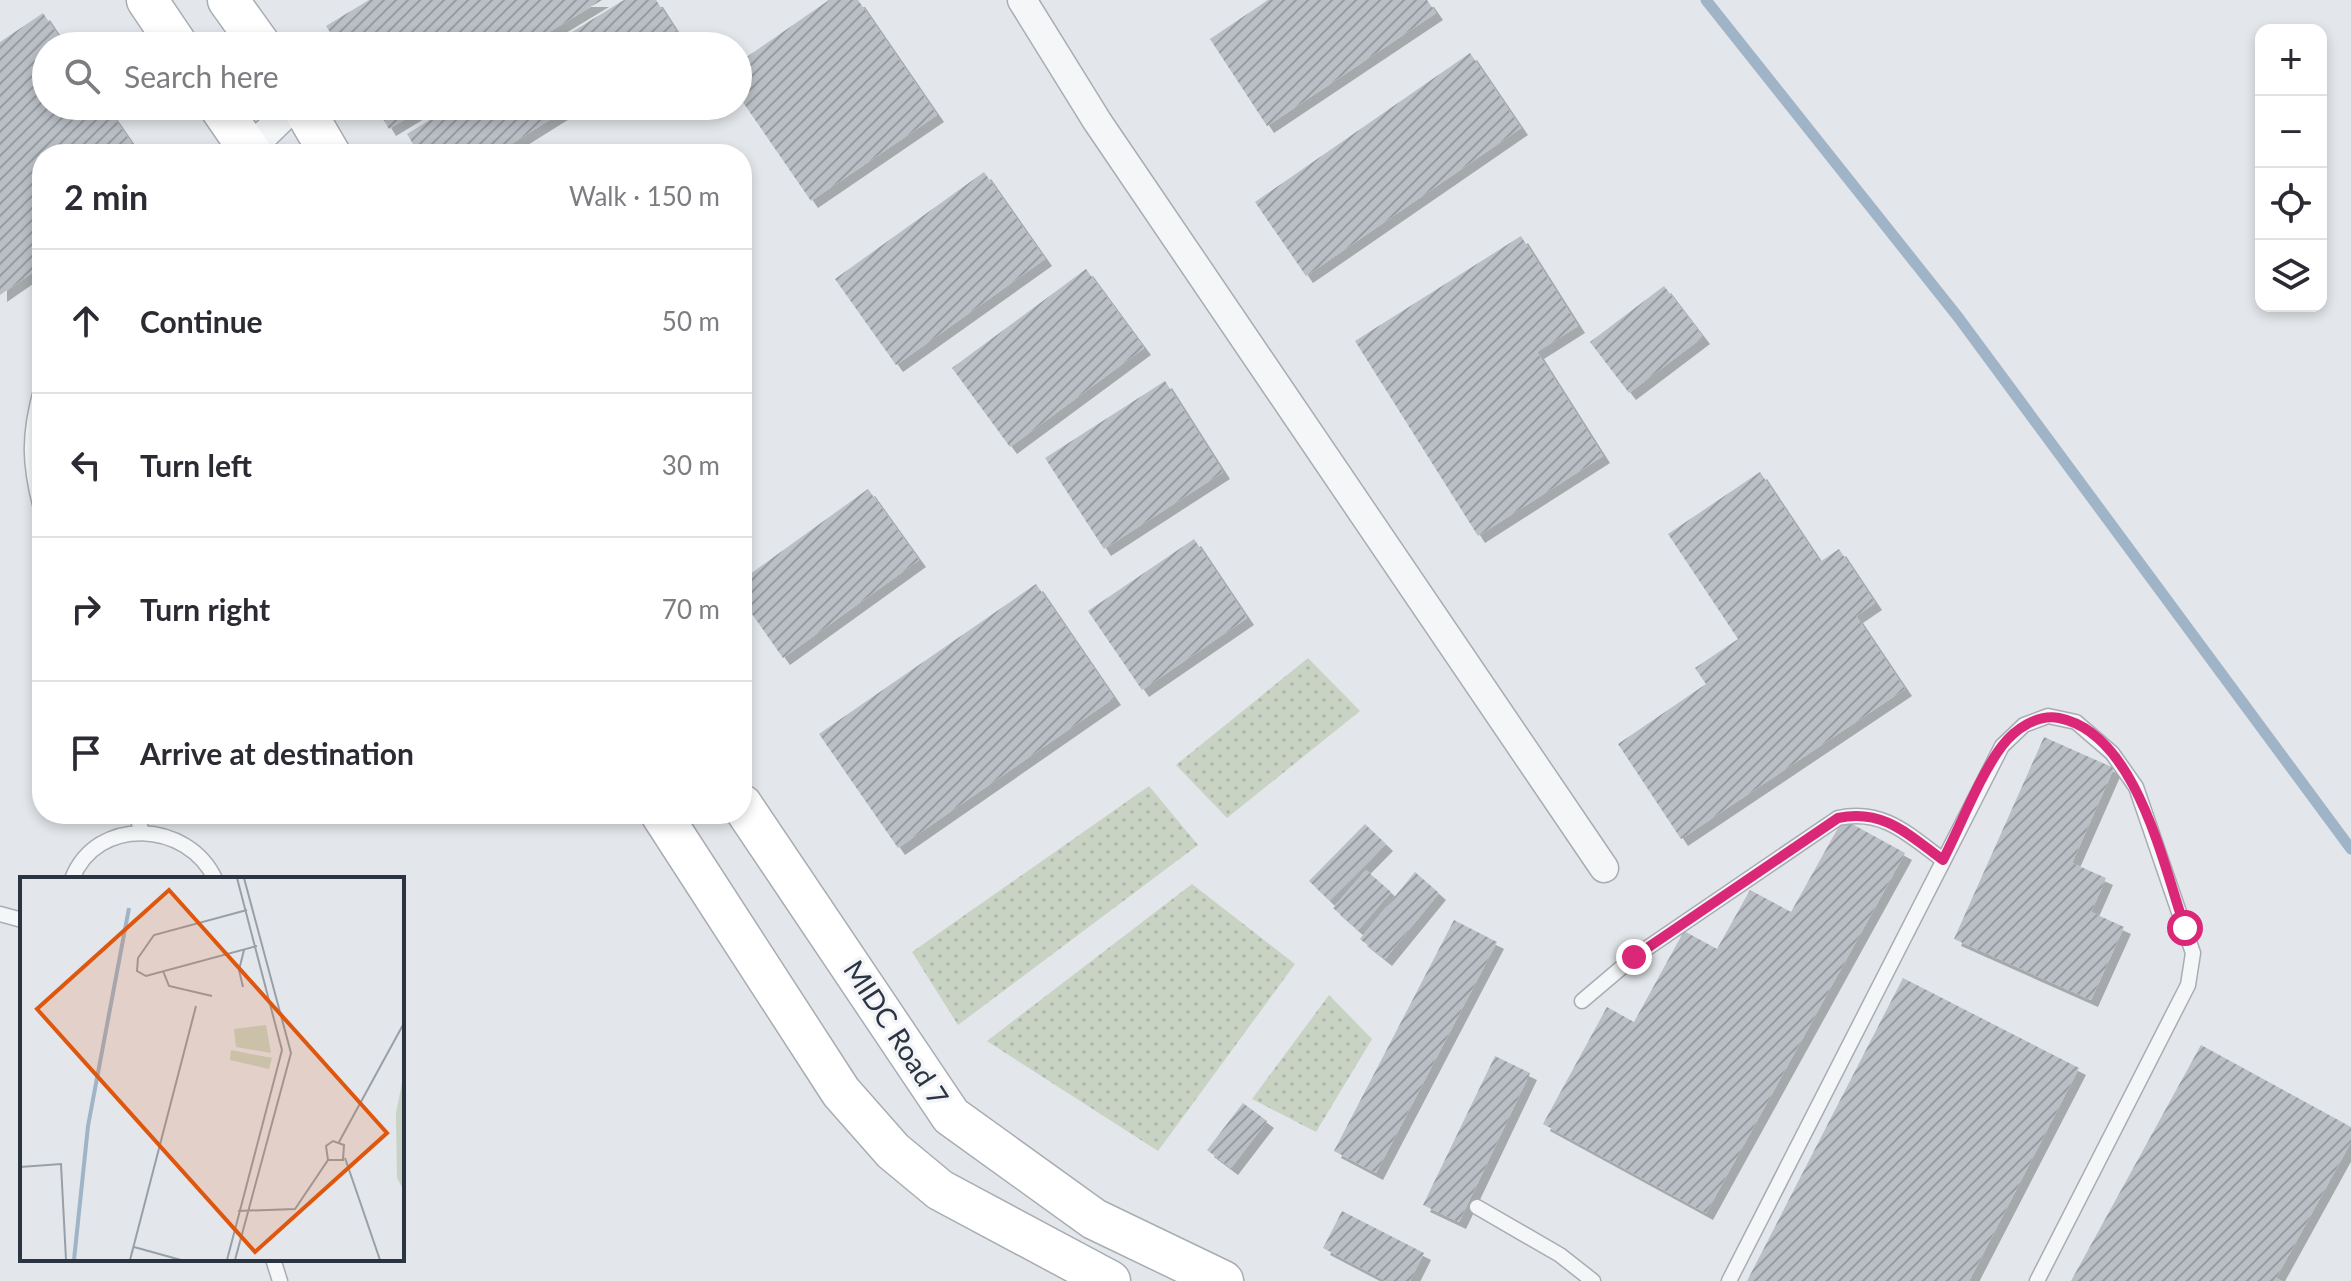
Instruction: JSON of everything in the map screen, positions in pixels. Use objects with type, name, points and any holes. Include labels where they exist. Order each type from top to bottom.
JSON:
[{"type":"street","points":[[147,0],[169,32]]},
{"type":"street","points":[[228,0],[251,32]]},
{"type":"street","points":[[1022,0],[1097,121],[1604,868]]},
{"type":"street","points":[[228,120],[244,144]]},
{"type":"street","points":[[257,144],[280,120]]},
{"type":"street","points":[[310,120],[324,144]]},
{"type":"street","name":"MIDC Road 7","points":[[752,820],[951,1116],[1094,1219],[1223,1281]]},
{"type":"street","points":[[667,824],[841,1092],[893,1151],[940,1190],[1110,1281]]},
{"type":"lane","points":[[32,436],[32,477]]},
{"type":"lane","points":[[1729,1281],[2002,746],[2024,725],[2048,716],[2076,722],[2112,753],[2136,787],[2193,953],[2188,985],[2037,1281]]},
{"type":"lane","points":[[1582,1001],[1634,957],[1838,818],[1860,813],[1887,819],[1943,860]]},
{"type":"lane","points":[[139,824],[142,832]]},
{"type":"lane","points":[[73,877],[86,857],[103,843],[142,832],[182,842],[199,854],[214,877]]},
{"type":"lane","points":[[0,914],[20,919]]},
{"type":"lane","points":[[1477,1207],[1560,1255],[1593,1281]]},
{"type":"lane","points":[[274,1261],[280,1281]]},
{"type":"green space","points":[[1308,658],[1360,711],[1227,818],[1176,765]]},
{"type":"green space","points":[[1149,786],[1198,845],[958,1025],[912,952]]},
{"type":"green space","points":[[1192,884],[1295,964],[1158,1151],[987,1041]]},
{"type":"green space","points":[[1329,995],[1372,1039],[1316,1132],[1252,1099]]},
{"type":"building","points":[[369,0],[602,0],[549,32],[330,32],[326,26]]},
{"type":"building","points":[[624,0],[656,0],[677,32],[572,32]]},
{"type":"building","points":[[829,0],[858,0],[937,115],[811,201],[752,115],[752,53]]},
{"type":"building","points":[[1268,0],[1427,0],[1436,13],[1267,126],[1210,39]]},
{"type":"building","points":[[43,13],[56,32],[32,32],[32,120],[116,120],[132,144],[32,144],[32,273],[0,295],[0,42]]},
{"type":"building","points":[[1470,53],[1521,128],[1306,276],[1255,202]]},
{"type":"building","points":[[384,120],[404,120],[389,129]]},
{"type":"building","points":[[430,120],[550,120],[511,144],[413,144],[407,134]]},
{"type":"building","points":[[984,172],[1045,259],[896,365],[835,279]]},
{"type":"building","points":[[1521,236],[1578,326],[1537,352],[1603,456],[1478,536],[1355,341]]},
{"type":"building","points":[[1086,269],[1144,348],[1010,447],[952,368]]},
{"type":"building","points":[[1664,286],[1703,337],[1629,393],[1590,342]]},
{"type":"building","points":[[1165,381],[1223,472],[1104,549],[1045,458]]},
{"type":"building","points":[[1760,472],[1820,562],[1839,549],[1875,603],[1856,616],[1905,689],[1681,839],[1618,744],[1706,684],[1695,668],[1738,639],[1668,534]]},
{"type":"building","points":[[868,489],[919,560],[783,658],[752,614],[752,573]]},
{"type":"building","points":[[1194,539],[1247,618],[1142,690],[1088,611]]},
{"type":"building","points":[[1036,584],[1114,698],[898,848],[819,734]]},
{"type":"building","points":[[2044,737],[2114,768],[2072,863],[2106,878],[2091,912],[2124,927],[2091,1000],[1954,939]]},
{"type":"building","points":[[1843,819],[1905,853],[1706,1213],[1543,1124],[1607,1007],[1634,1022],[1684,931],[1717,949],[1750,890],[1791,912]]},
{"type":"building","points":[[1365,824],[1386,844],[1330,901],[1309,881]]},
{"type":"building","points":[[1366,870],[1391,892],[1358,930],[1333,908]]},
{"type":"building","points":[[1415,872],[1439,893],[1385,959],[1360,939]]},
{"type":"building","points":[[1454,920],[1497,942],[1376,1173],[1334,1151]]},
{"type":"building","points":[[1903,978],[2079,1068],[1969,1281],[1747,1281]]},
{"type":"building","points":[[2201,1045],[2351,1127],[2351,1142],[2276,1278],[2282,1281],[2071,1281]]},
{"type":"building","points":[[1495,1056],[1530,1073],[1459,1222],[1423,1205]]},
{"type":"building","points":[[1243,1103],[1267,1121],[1231,1168],[1207,1150]]},
{"type":"building","points":[[1342,1211],[1424,1253],[1410,1281],[1386,1281],[1323,1248]]},
{"type":"waterway","points":[[1706,0],[1958,317],[2351,849]]},
{"type":"route","points":[[1634,957],[1838,818],[1860,813],[1887,819],[1943,860],[2002,746],[2024,725],[2048,716],[2076,722],[2112,753],[2136,787],[2185,928]]}]
